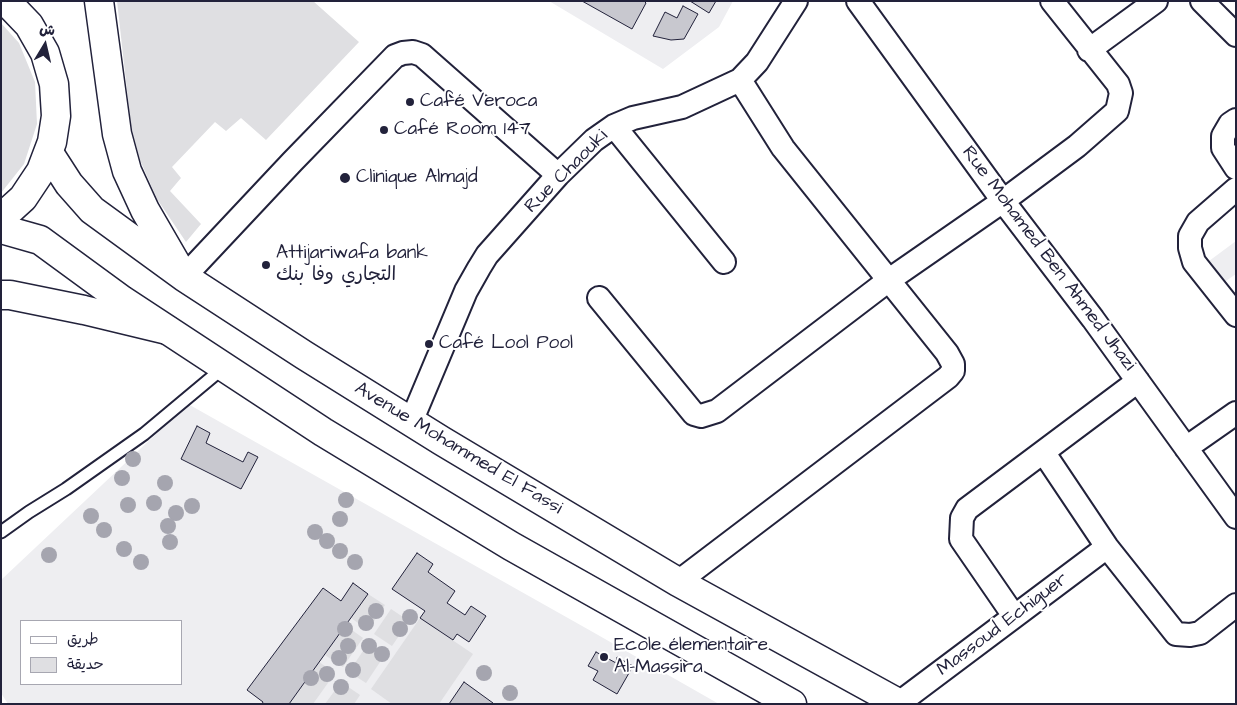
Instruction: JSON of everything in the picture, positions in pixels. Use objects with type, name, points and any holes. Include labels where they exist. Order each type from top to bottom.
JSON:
[{"type":"main road","points":[[99,1],[117,134],[127,171],[145,210],[184,277]]},
{"type":"main road","points":[[1,218],[31,188],[48,153],[56,116],[53,79],[47,58],[35,34],[9,3]]},
{"type":"main road","name":"Avenue Mohammed El Fassi","points":[[48,153],[69,184],[92,210],[184,277],[411,422],[678,582],[900,703]]},
{"type":"main road","points":[[1,229],[40,240],[223,368],[323,432],[511,546],[792,704]]},
{"type":"main road","points":[[1,295],[10,295],[66,306],[167,330]]},
{"type":"street","name":"Rue Chaouki","points":[[411,422],[466,291],[479,268],[487,255],[558,175],[594,140],[614,126],[633,118],[682,107],[740,80],[757,62],[796,1]]},
{"type":"street","name":"Rue Mohamed Ben Ahmed Jhazi","points":[[858,1],[1236,517]]},
{"type":"street","points":[[599,298],[694,414],[701,416],[717,411],[889,280],[1003,201],[1077,146],[1118,110],[1121,93],[1118,84],[1089,50],[1052,1]]},
{"type":"street","points":[[1089,50],[1156,1]]},
{"type":"street","points":[[1202,1],[1236,35]]},
{"type":"street","points":[[184,277],[394,56],[403,53],[413,52],[422,55],[558,175]]},
{"type":"street","points":[[678,582],[948,378],[953,371],[947,352],[782,148],[740,80]]},
{"type":"street","points":[[1236,120],[1230,124],[1223,136],[1223,148],[1229,160],[1236,168]]},
{"type":"street","points":[[614,126],[724,262]]},
{"type":"street","points":[[1236,189],[1198,222],[1190,236],[1190,248],[1194,262],[1236,314]]},
{"type":"street","points":[[1014,616],[961,539],[962,518],[967,509],[1138,381]]},
{"type":"street","points":[[1186,448],[1236,413]]},
{"type":"street","points":[[1044,453],[1107,547],[1176,634],[1190,635],[1200,633],[1236,605]]},
{"type":"street","name":"Massoud Echiguer","points":[[900,703],[1107,547]]},
{"type":"lane","points":[[1,532],[144,434],[223,368]]},
{"type":"shaded area","points":[[549,1],[733,1],[719,27],[663,69]]},
{"type":"shaded area","points":[[1236,241],[1236,274],[1220,285],[1205,264]]},
{"type":"shaded area","points":[[188,404],[719,704],[8,704],[1,693],[1,580]]},
{"type":"green space","points":[[117,1],[313,1],[359,42],[266,140],[241,118],[226,131],[215,122],[172,167],[181,178],[170,191],[201,224],[186,242],[157,199],[140,160],[131,126]]},
{"type":"green space","points":[[1,23],[19,43],[35,82],[37,124],[24,164],[1,193]]},
{"type":"green space","points":[[368,594],[385,605],[368,630],[351,618]]},
{"type":"green space","points":[[391,609],[409,621],[392,646],[374,634]]},
{"type":"green space","points":[[420,618],[473,654],[439,704],[392,704],[371,689]]},
{"type":"green space","points":[[345,625],[363,638],[343,667],[325,655]]},
{"type":"green space","points":[[369,642],[386,653],[366,683],[349,672]]},
{"type":"green space","points":[[319,662],[335,673],[313,704],[289,704]]},
{"type":"green space","points":[[341,682],[360,695],[354,704],[325,704]]},
{"type":"building","points":[[582,1],[644,1],[646,3],[632,29]]},
{"type":"building","points":[[690,1],[716,1],[709,13]]},
{"type":"building","points":[[683,6],[698,14],[684,39],[671,40],[653,36],[665,12],[677,18]]},
{"type":"building","points":[[197,426],[210,433],[206,443],[243,462],[248,452],[258,457],[241,489],[181,459]]},
{"type":"building","points":[[417,553],[433,564],[428,572],[455,591],[447,603],[465,615],[471,606],[486,616],[469,642],[457,634],[453,640],[420,618],[425,611],[392,589]]},
{"type":"building","points":[[353,583],[368,594],[289,704],[262,704],[263,702],[247,690],[323,588],[341,601]]},
{"type":"building","points":[[596,652],[616,663],[617,657],[633,666],[617,694],[593,680],[598,671],[588,666]]},
{"type":"building","points":[[464,682],[493,703],[493,704],[449,704]]},
{"type":"place","name":"Café Veroca","points":[[410,102]]},
{"type":"place","name":"Café Room 147","points":[[384,130]]},
{"type":"place","name":"Clinique Almajd","points":[[345,178]]},
{"type":"place","name":"Attijariwafa bank التجاري وفا بنك","points":[[266,265]]},
{"type":"place","name":"Café Lool Pool","points":[[429,344]]},
{"type":"place","name":"Ecole élementaire Al-Massira","points":[[604,657]]}]
